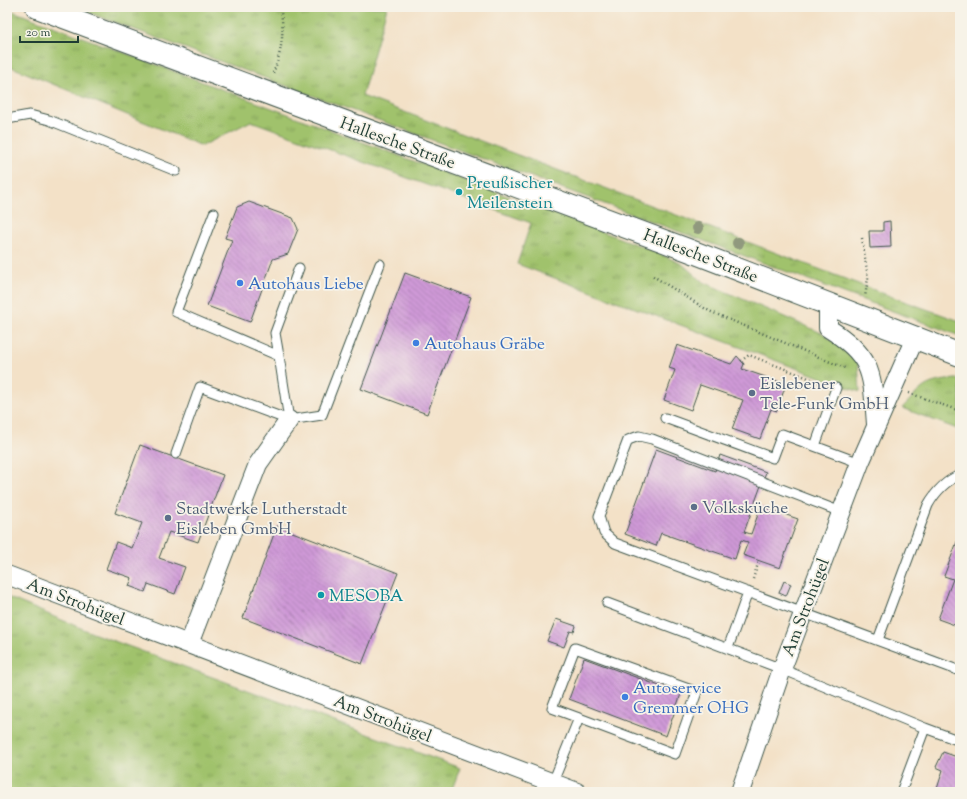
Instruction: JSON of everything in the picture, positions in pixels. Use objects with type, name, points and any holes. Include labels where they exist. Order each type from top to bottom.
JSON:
[{"type":"main road","name":"Hallesche Straße","points":[[37,7],[960,355]]},
{"type":"street","name":"Am Strohügel","points":[[828,304],[828,328],[845,339],[863,358],[872,380],[876,425]]},
{"type":"street","name":"Am Strohügel","points":[[740,792],[782,669],[841,512],[876,425],[915,338]]},
{"type":"street","points":[[189,644],[258,464],[289,420]]},
{"type":"street","name":"Am Strohügel","points":[[7,575],[577,792]]},
{"type":"lane","points":[[7,119],[30,115],[48,120],[176,171]]},
{"type":"lane","points":[[214,213],[176,312],[280,356]]},
{"type":"lane","points":[[176,454],[200,387],[289,420],[322,416],[380,264]]},
{"type":"lane","points":[[289,420],[276,333],[299,268]]},
{"type":"lane","points":[[815,446],[836,388]]},
{"type":"lane","points":[[665,418],[773,458],[782,434],[860,463]]},
{"type":"lane","points":[[841,512],[652,439],[639,436],[628,440],[599,516],[604,532],[615,543],[960,671]]},
{"type":"lane","points":[[878,640],[928,505],[935,492],[947,481],[960,475]]},
{"type":"lane","points":[[728,648],[748,592]]},
{"type":"lane","points":[[607,603],[782,669],[960,741]]},
{"type":"lane","points":[[575,648],[697,692],[675,754],[578,718],[552,708],[575,648]]},
{"type":"lane","points":[[554,782],[578,718]]},
{"type":"lane","points":[[901,792],[925,728]]},
{"type":"path","points":[[265,92],[280,58],[283,21],[280,7]]},
{"type":"path","points":[[861,317],[868,278],[862,238]]},
{"type":"path","points":[[653,276],[709,311],[872,380]]},
{"type":"path","points":[[741,361],[749,355],[836,388]]},
{"type":"path","points":[[894,387],[960,411]]},
{"type":"path","points":[[748,592],[760,561]]},
{"type":"green space","points":[[74,7],[387,7],[362,96],[898,299],[960,321],[960,336]]},
{"type":"green space","points":[[7,9],[654,251],[682,264],[703,282],[824,334],[858,362],[860,392],[517,264],[531,223],[251,121],[202,146],[7,65]]},
{"type":"green space","points":[[945,380],[960,380],[960,430],[902,408],[925,386]]},
{"type":"green space","points":[[7,597],[95,634],[460,768],[451,792],[7,792]]},
{"type":"building","name":"Autohaus Liebe","points":[[249,202],[293,218],[298,229],[288,254],[273,259],[250,322],[207,306],[232,240],[225,238],[237,207]]},
{"type":"building","points":[[890,221],[891,247],[870,248],[869,231],[883,231],[883,222]]},
{"type":"building","name":"Autohaus Gräbe","points":[[405,273],[471,297],[427,414],[361,389]]},
{"type":"building","name":"Eislebener Tele-Funk GmbH","points":[[677,345],[731,364],[737,356],[744,364],[742,369],[786,384],[777,411],[771,409],[760,439],[732,429],[743,400],[700,385],[691,410],[664,400],[675,370],[669,368]]},
{"type":"building","name":"Stadtwerke Lutherstadt Eisleben GmbH","points":[[140,445],[223,475],[198,542],[169,532],[159,558],[185,567],[175,594],[148,584],[145,592],[129,586],[132,578],[106,569],[116,542],[132,548],[142,523],[115,513]]},
{"type":"building","name":"Volksküche","points":[[656,449],[715,471],[720,455],[766,472],[744,532],[751,534],[761,506],[798,519],[780,568],[743,555],[748,542],[741,540],[735,559],[661,533],[656,546],[625,534]]},
{"type":"building","name":"MESOBA","points":[[277,526],[398,573],[362,664],[243,618]]},
{"type":"building","points":[[960,534],[960,627],[938,619],[953,579],[944,576]]},
{"type":"building","points":[[784,581],[791,584],[786,596],[779,593]]},
{"type":"building","points":[[556,619],[576,626],[574,632],[570,631],[564,647],[547,641]]},
{"type":"building","name":"Autoservice Gremmer OHG","points":[[584,658],[681,694],[666,736],[569,699]]},
{"type":"building","points":[[943,752],[960,758],[960,792],[936,792],[943,770],[936,767]]},
{"type":"place","name":"Preußischer Meilenstein","points":[[459,192]]},
{"type":"place","name":"Autohaus Liebe","points":[[240,283]]},
{"type":"place","name":"Autohaus Gräbe","points":[[416,343]]},
{"type":"place","name":"Eislebener Tele-Funk GmbH","points":[[752,393]]},
{"type":"place","name":"Volksküche","points":[[694,507]]},
{"type":"place","name":"Stadtwerke Lutherstadt Eisleben GmbH","points":[[168,518]]},
{"type":"place","name":"MESOBA","points":[[321,595]]},
{"type":"place","name":"Autoservice Gremmer OHG","points":[[625,697]]}]
